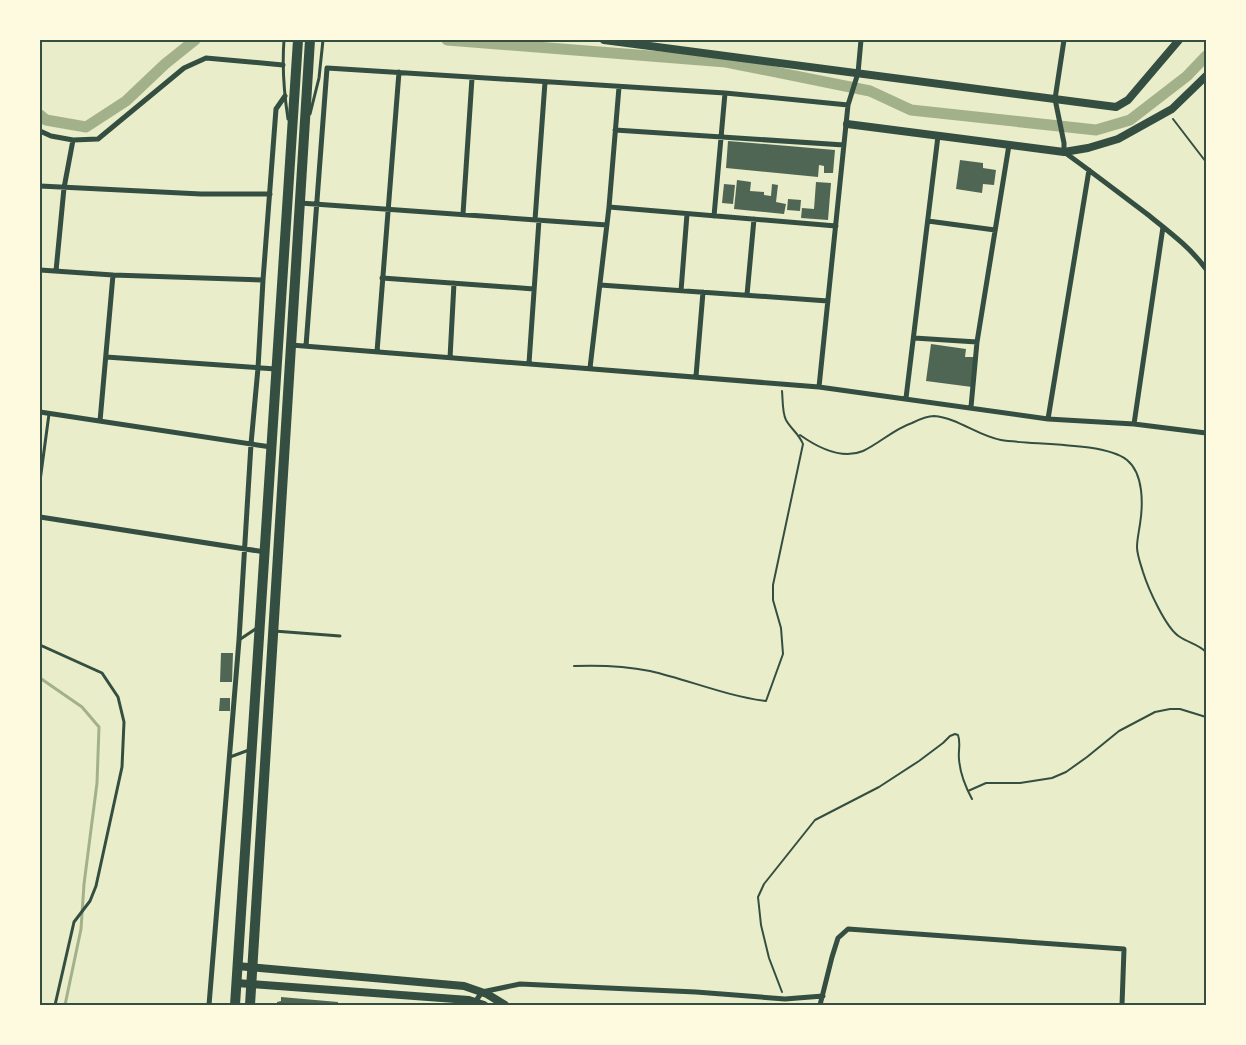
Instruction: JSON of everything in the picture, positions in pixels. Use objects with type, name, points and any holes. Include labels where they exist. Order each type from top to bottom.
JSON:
[{"type":"highway","points":[[235,1005],[298,40]]},
{"type":"highway","points":[[252,1005],[310,40]]},
{"type":"street","points":[[604,40],[1116,107],[1128,100],[1179,40]]},
{"type":"street","points":[[819,387],[848,105],[858,73],[861,40]]},
{"type":"street","points":[[1064,40],[1055,99],[1064,142],[1064,152]]},
{"type":"street","points":[[40,131],[51,136],[73,140],[98,138],[184,68],[206,58],[283,65]]},
{"type":"street","points":[[306,346],[327,68],[725,93],[848,105]]},
{"type":"street","points":[[376,352],[399,72]]},
{"type":"street","points":[[847,124],[1064,152],[1088,148],[1118,139],[1167,111],[1206,76]]},
{"type":"street","points":[[463,214],[472,78]]},
{"type":"street","points":[[529,364],[544,82]]},
{"type":"street","points":[[590,368],[609,207],[619,87]]},
{"type":"street","points":[[714,216],[725,93]]},
{"type":"street","points":[[210,1005],[239,640],[251,444],[276,109],[285,96]]},
{"type":"street","points":[[615,130],[844,145]]},
{"type":"street","points":[[906,398],[938,136]]},
{"type":"street","points":[[56,271],[64,188],[73,140]]},
{"type":"street","points":[[971,407],[977,342],[1009,145]]},
{"type":"street","points":[[1064,152],[1163,227],[1198,258],[1206,269]]},
{"type":"street","points":[[1048,418],[1089,170]]},
{"type":"street","points":[[40,186],[200,194],[270,194]]},
{"type":"street","points":[[300,204],[607,225]]},
{"type":"street","points":[[609,207],[836,226]]},
{"type":"street","points":[[681,291],[687,214]]},
{"type":"street","points":[[748,296],[754,219]]},
{"type":"street","points":[[928,220],[995,230]]},
{"type":"street","points":[[1134,424],[1163,227]]},
{"type":"street","points":[[40,270],[113,275],[263,280]]},
{"type":"street","points":[[100,422],[113,275]]},
{"type":"street","points":[[382,278],[534,289]]},
{"type":"street","points":[[450,358],[454,283]]},
{"type":"street","points":[[600,285],[828,301]]},
{"type":"street","points":[[696,376],[703,292]]},
{"type":"street","points":[[914,338],[977,342]]},
{"type":"street","points":[[291,345],[819,387],[1048,418],[1134,424],[1206,433]]},
{"type":"street","points":[[106,357],[276,369]]},
{"type":"street","points":[[40,412],[271,446]]},
{"type":"street","points":[[40,517],[264,552]]},
{"type":"street","points":[[820,1005],[838,938],[848,929],[1124,949],[1122,1005]]},
{"type":"street","points":[[237,966],[456,985],[473,988],[505,1005]]},
{"type":"street","points":[[475,1002],[482,992],[520,984],[696,992],[785,999],[823,996]]},
{"type":"street","points":[[230,1005],[237,986],[475,1002],[484,1005]]},
{"type":"lane","points":[[284,40],[285,96],[291,137]]},
{"type":"lane","points":[[304,139],[318,78],[322,40]]},
{"type":"lane","points":[[40,482],[50,413]]},
{"type":"lane","points":[[239,640],[260,626]]},
{"type":"lane","points":[[274,631],[340,636]]},
{"type":"lane","points":[[40,645],[102,673],[118,697],[124,722],[122,767],[96,886],[90,901],[74,922],[55,1005]]},
{"type":"lane","points":[[230,757],[252,748]]},
{"type":"path","points":[[1167,111],[1206,162]]},
{"type":"path","points":[[782,384],[783,408],[786,420],[800,435],[817,446],[851,455],[864,450],[906,425],[932,416],[1000,440],[1104,450],[1128,460],[1137,472],[1140,487],[1142,502],[1137,547],[1144,574],[1162,615],[1170,627],[1180,637],[1200,646],[1206,652]]},
{"type":"path","points":[[574,666],[599,665],[649,671],[744,698],[766,701],[783,654],[781,628],[773,600],[773,585],[803,444],[800,435]]},
{"type":"path","points":[[968,791],[986,783],[1020,782],[1052,778],[1066,772],[1119,731],[1155,712],[1180,709],[1206,717]]},
{"type":"path","points":[[785,999],[767,950],[761,925],[758,897],[764,884],[814,820],[879,787],[919,761],[955,734],[958,735],[960,740],[959,758],[961,774],[972,799]]},
{"type":"building","points":[[728,141],[835,150],[833,173],[824,173],[824,166],[819,165],[818,177],[726,168]]},
{"type":"building","points":[[960,160],[983,163],[983,168],[996,170],[994,185],[983,184],[982,193],[956,189]]},
{"type":"building","points":[[737,180],[751,182],[750,191],[764,192],[764,195],[771,196],[772,184],[778,185],[776,202],[786,204],[784,214],[734,209]]},
{"type":"building","points":[[816,182],[831,183],[828,220],[801,218],[802,208],[814,209]]},
{"type":"building","points":[[724,184],[735,185],[733,204],[722,203]]},
{"type":"building","points":[[788,199],[801,200],[800,211],[787,210]]},
{"type":"building","points":[[931,344],[966,349],[965,357],[975,357],[972,387],[926,381]]},
{"type":"building","points":[[221,653],[233,653],[232,682],[220,682]]},
{"type":"building","points":[[220,698],[230,698],[230,711],[219,711]]},
{"type":"building","points":[[281,997],[338,1002],[338,1005],[277,1005],[277,1002],[281,1001]]},
{"type":"waterway","points":[[40,115],[46,120],[86,127],[126,101],[165,64],[195,40]]},
{"type":"waterway","points":[[447,40],[726,62],[870,91],[911,110],[1096,130],[1130,120],[1187,76],[1206,56]]},
{"type":"waterway","points":[[40,678],[82,707],[99,727],[97,783],[84,884],[81,929],[65,1005]]}]
